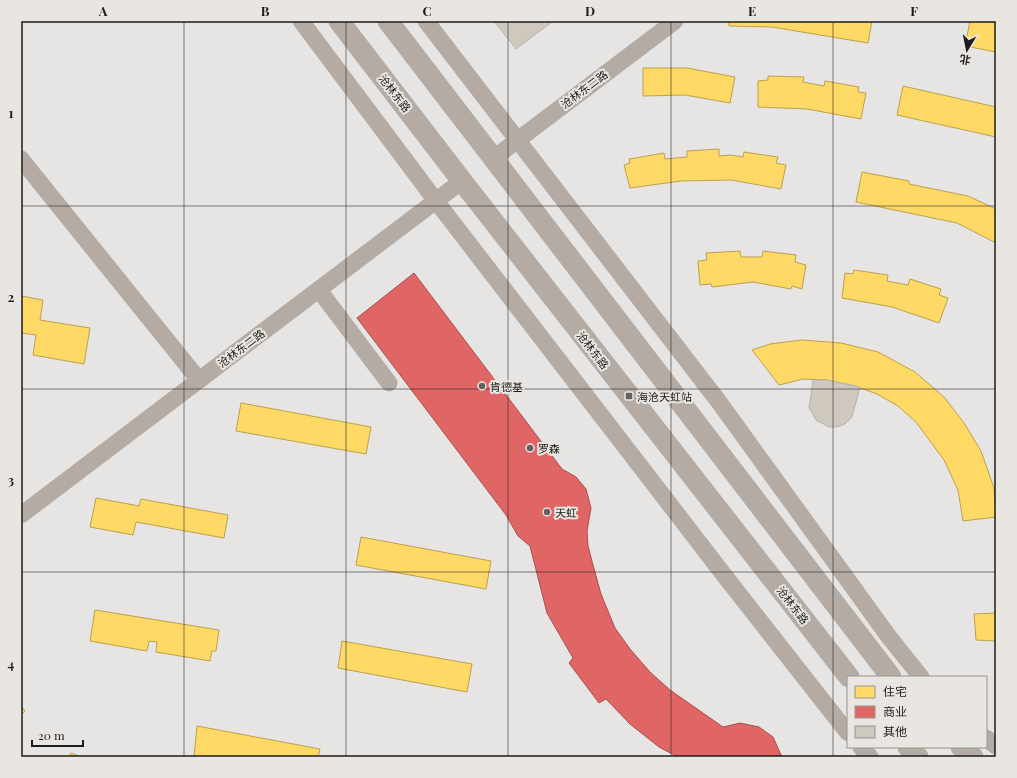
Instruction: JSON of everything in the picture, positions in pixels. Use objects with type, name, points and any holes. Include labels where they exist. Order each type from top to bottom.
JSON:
[{"type":"street","points":[[301,21],[436,201],[728,582],[847,732]]},
{"type":"street","name":"沧林东路","points":[[340,21],[462,181],[848,676]]},
{"type":"street","points":[[388,21],[890,676]]},
{"type":"street","points":[[426,21],[719,402],[889,637],[920,676]]},
{"type":"street","name":"沧林东二路","points":[[494,158],[675,21]]},
{"type":"street","points":[[21,159],[198,380]]},
{"type":"street","name":"沧林东二路","points":[[21,515],[462,181]]},
{"type":"street","points":[[319,290],[389,383]]},
{"type":"street","points":[[987,739],[996,746]]},
{"type":"street","points":[[862,748],[870,757]]},
{"type":"street","points":[[909,748],[918,757]]},
{"type":"street","points":[[962,748],[973,757]]},
{"type":"building: 住宅","points":[[729,21],[872,21],[868,43],[772,27],[729,26]]},
{"type":"building: 住宅","points":[[970,21],[996,22],[996,52],[965,46]]},
{"type":"building: 住宅","points":[[643,68],[687,68],[735,77],[730,103],[685,95],[643,96]]},
{"type":"building: 住宅","points":[[768,76],[804,77],[803,82],[824,86],[825,81],[859,87],[858,92],[866,93],[861,119],[807,109],[758,107],[758,81],[768,80]]},
{"type":"building: 住宅","points":[[903,86],[996,107],[996,137],[897,115]]},
{"type":"building: 住宅","points":[[719,149],[719,156],[731,155],[743,157],[744,152],[778,157],[776,163],[786,165],[781,189],[731,180],[681,181],[630,188],[624,165],[630,163],[629,159],[664,153],[665,159],[687,157],[687,151]]},
{"type":"building: 住宅","points":[[862,172],[909,181],[909,184],[968,196],[996,209],[996,243],[957,223],[856,202]]},
{"type":"building: 住宅","points":[[740,251],[741,257],[762,257],[763,251],[796,255],[795,262],[806,265],[802,289],[792,286],[791,289],[753,282],[712,287],[711,284],[700,285],[698,261],[707,260],[706,253]]},
{"type":"building: 住宅","points":[[854,270],[888,275],[887,281],[908,285],[910,279],[941,289],[939,295],[948,298],[939,323],[892,307],[842,298],[845,273],[853,274]]},
{"type":"building: 住宅","points":[[21,296],[43,300],[40,320],[90,328],[84,364],[33,355],[36,335],[21,333]]},
{"type":"building: 住宅","points":[[802,340],[841,343],[878,352],[915,372],[944,397],[964,423],[981,451],[994,488],[996,517],[963,521],[958,490],[944,460],[916,422],[898,406],[877,394],[855,386],[827,380],[803,379],[779,385],[752,350],[770,344]]},
{"type":"building: 住宅","points":[[241,403],[371,427],[366,454],[236,431]]},
{"type":"building: 住宅","points":[[96,498],[139,506],[141,499],[228,515],[224,538],[136,522],[133,535],[90,527]]},
{"type":"building: 住宅","points":[[361,537],[491,561],[486,589],[356,565]]},
{"type":"building: 住宅","points":[[95,610],[219,630],[216,651],[212,651],[210,661],[156,652],[157,642],[149,641],[147,651],[90,641]]},
{"type":"building: 住宅","points":[[996,613],[996,641],[976,640],[974,614]]},
{"type":"building: 住宅","points":[[342,641],[472,664],[467,692],[338,668]]},
{"type":"building: 住宅","points":[[21,706],[25,711],[21,715]]},
{"type":"building: 住宅","points":[[197,726],[320,749],[318,757],[194,757]]},
{"type":"building: 住宅","points":[[71,753],[81,757],[69,757]]},
{"type":"building: 商业","name":"天虹","points":[[414,273],[562,469],[576,477],[586,489],[591,508],[587,531],[588,546],[593,565],[601,594],[615,628],[630,649],[650,672],[670,690],[723,727],[740,723],[759,727],[773,737],[782,757],[678,757],[659,747],[630,724],[606,699],[599,703],[569,663],[573,658],[547,613],[530,546],[518,536],[506,515],[357,318]]},
{"type":"building: 其他","points":[[494,21],[553,21],[516,49]]},
{"type":"building: 其他","points":[[813,380],[827,380],[860,387],[852,417],[845,424],[837,427],[829,427],[816,420],[809,408]]},
{"type":"place","name":"肯德基","points":[[482,386]]},
{"type":"place","name":"海沧天虹站","points":[[629,396]]},
{"type":"place","name":"罗森","points":[[530,448]]},
{"type":"place","name":"天虹","points":[[547,512]]}]
